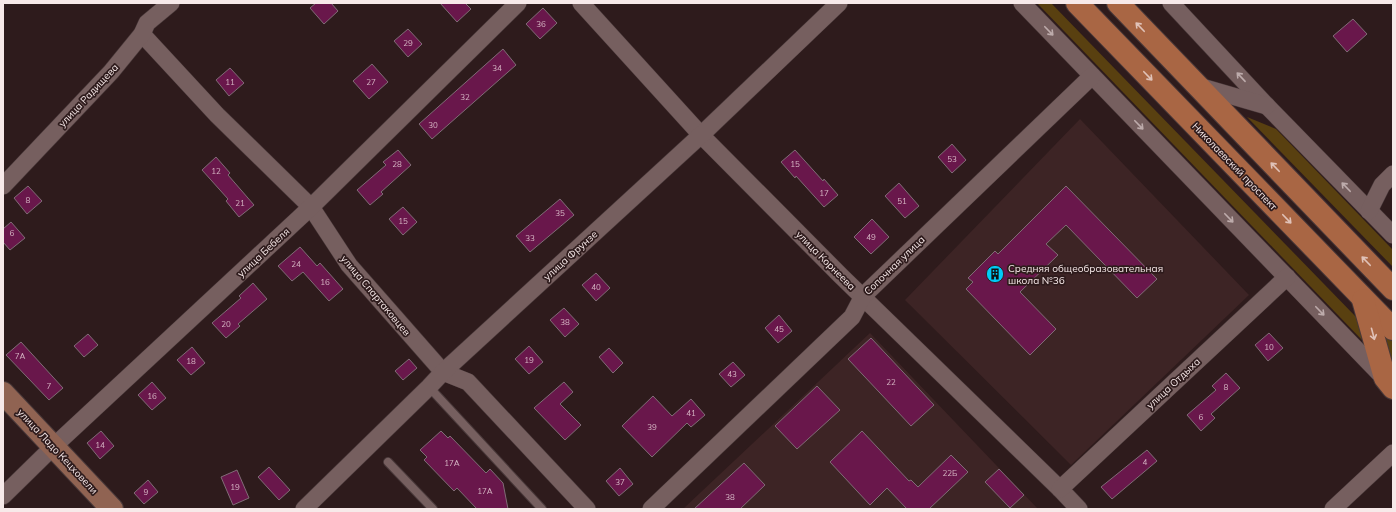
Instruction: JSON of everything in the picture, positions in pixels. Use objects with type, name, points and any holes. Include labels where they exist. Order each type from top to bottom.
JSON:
[{"type":"main road","name":"Николаевский проспект","points":[[1077,3],[1393,329]]},
{"type":"main road","points":[[1118,3],[1196,86],[1393,289]]},
{"type":"main road","points":[[1362,297],[1389,383]]},
{"type":"main road","name":"улица Ладо Кецховели","points":[[3,393],[112,509]]},
{"type":"street","name":"улица Радищева","points":[[3,186],[112,72],[142,34],[148,23],[171,3]]},
{"type":"street","name":"улица Бебеля","points":[[3,496],[53,447],[311,207],[518,3]]},
{"type":"street","name":"улица Корнеева","points":[[581,3],[701,135],[1079,509]]},
{"type":"street","name":"улица Фрунзе","points":[[304,509],[443,372],[701,135],[839,3]]},
{"type":"street","points":[[1022,3],[1389,383]]},
{"type":"street","points":[[1175,4],[1267,106],[1393,235]]},
{"type":"street","name":"улица Спартаковцев","points":[[142,34],[217,115],[311,207],[349,265],[443,372],[468,382],[587,509]]},
{"type":"street","name":"Сопочная улица","points":[[651,509],[852,317],[863,296],[1092,76]]},
{"type":"street","points":[[1196,86],[1267,106]]},
{"type":"street","points":[[1369,211],[1382,185],[1393,174]]},
{"type":"street","name":"улица Отдыха","points":[[1060,489],[1287,277]]},
{"type":"street","points":[[1333,509],[1393,453]]},
{"type":"lane","points":[[429,387],[542,509]]},
{"type":"lane","points":[[388,462],[433,509]]},
{"type":"shaded area","points":[[1037,3],[1051,3],[1358,319],[1362,340]]},
{"type":"shaded area","points":[[1247,117],[1276,129],[1393,250],[1393,267]]},
{"type":"shaded area","points":[[1080,119],[1249,295],[1071,465],[905,300]]},
{"type":"shaded area","points":[[1384,332],[1393,342],[1393,364],[1386,352]]},
{"type":"shaded area","points":[[870,333],[1038,509],[683,509]]},
{"type":"building","points":[[316,3],[331,3],[338,11],[324,24],[310,8]]},
{"type":"building","points":[[440,3],[465,3],[471,9],[457,22]]},
{"type":"building","points":[[543,8],[557,23],[540,39],[526,24]]},
{"type":"building","points":[[1353,19],[1367,34],[1347,52],[1333,36]]},
{"type":"building","points":[[408,29],[422,44],[408,57],[394,41]]},
{"type":"building","points":[[503,49],[516,65],[432,139],[419,124]]},
{"type":"building","points":[[372,64],[388,82],[369,99],[353,81]]},
{"type":"building","points":[[230,68],[244,83],[229,96],[216,80]]},
{"type":"building","points":[[952,144],[966,160],[952,173],[938,157]]},
{"type":"building","points":[[398,150],[411,165],[381,192],[383,194],[370,205],[357,190],[386,165],[383,162]]},
{"type":"building","points":[[795,150],[838,195],[824,207],[781,162]]},
{"type":"building","points":[[216,157],[230,173],[228,175],[254,205],[239,217],[226,201],[228,199],[202,170]]},
{"type":"building","points":[[899,183],[919,206],[905,218],[885,196]]},
{"type":"building","points":[[28,186],[42,201],[27,214],[14,198]]},
{"type":"building","name":"Средняя общеобразовательная школа №36","points":[[1066,186],[1157,279],[1137,298],[1066,225],[1046,244],[1058,255],[1020,292],[1056,329],[1030,355],[966,289],[973,282],[968,278],[995,251],[998,254]]},
{"type":"building","points":[[560,199],[574,215],[530,252],[516,236]]},
{"type":"building","points":[[403,207],[417,222],[403,235],[389,219]]},
{"type":"building","points":[[872,219],[889,237],[871,254],[854,237]]},
{"type":"building","points":[[11,222],[25,238],[10,250],[3,242],[3,229]]},
{"type":"building","points":[[300,247],[317,266],[320,263],[343,289],[329,301],[303,272],[292,281],[278,266]]},
{"type":"building","points":[[596,273],[610,288],[596,301],[582,285]]},
{"type":"building","points":[[253,283],[267,299],[238,324],[240,326],[226,338],[212,323],[241,298],[239,296]]},
{"type":"building","points":[[564,308],[579,324],[565,337],[550,320]]},
{"type":"building","points":[[779,315],[792,331],[778,343],[765,328]]},
{"type":"building","points":[[1269,333],[1283,348],[1268,361],[1255,345]]},
{"type":"building","points":[[88,334],[98,345],[84,357],[74,346]]},
{"type":"building","points":[[871,338],[934,405],[911,426],[848,359]]},
{"type":"building","points":[[21,342],[63,388],[49,400],[6,355]]},
{"type":"building","points":[[529,346],[543,362],[529,374],[515,359]]},
{"type":"building","points":[[192,347],[205,363],[191,375],[177,360]]},
{"type":"building","points":[[609,348],[623,363],[613,373],[599,357]]},
{"type":"building","points":[[409,359],[417,368],[403,380],[395,371]]},
{"type":"building","points":[[733,362],[745,375],[731,387],[719,374]]},
{"type":"building","points":[[1226,373],[1240,388],[1211,414],[1215,418],[1201,431],[1187,415],[1216,390],[1212,386]]},
{"type":"building","points":[[152,382],[166,398],[152,410],[138,395]]},
{"type":"building","points":[[564,382],[573,392],[560,404],[581,425],[565,440],[534,408]]},
{"type":"building","points":[[817,386],[840,410],[797,449],[775,426]]},
{"type":"building","points":[[653,396],[672,416],[691,399],[705,415],[691,427],[687,423],[652,457],[622,426]]},
{"type":"building","points":[[101,431],[114,446],[100,459],[87,443]]},
{"type":"building","points":[[441,431],[448,438],[450,436],[486,473],[490,469],[503,483],[508,509],[477,509],[457,488],[454,491],[424,460],[427,457],[420,450]]},
{"type":"building","points":[[862,431],[909,481],[911,480],[918,487],[951,455],[968,472],[929,509],[907,509],[887,488],[870,505],[830,462]]},
{"type":"building","points":[[1147,450],[1157,461],[1112,499],[1101,487]]},
{"type":"building","points":[[744,463],[765,485],[740,509],[694,509]]},
{"type":"building","points":[[269,467],[290,490],[279,500],[258,477]]},
{"type":"building","points":[[620,468],[633,484],[619,496],[606,481]]},
{"type":"building","points":[[999,469],[1024,495],[1010,508],[985,482]]},
{"type":"building","points":[[237,470],[249,498],[233,505],[221,477]]},
{"type":"building","points":[[148,480],[158,492],[144,504],[134,493]]},
{"type":"place","name":"Средняя общеобразовательная школа №36","points":[[995,274]]}]
